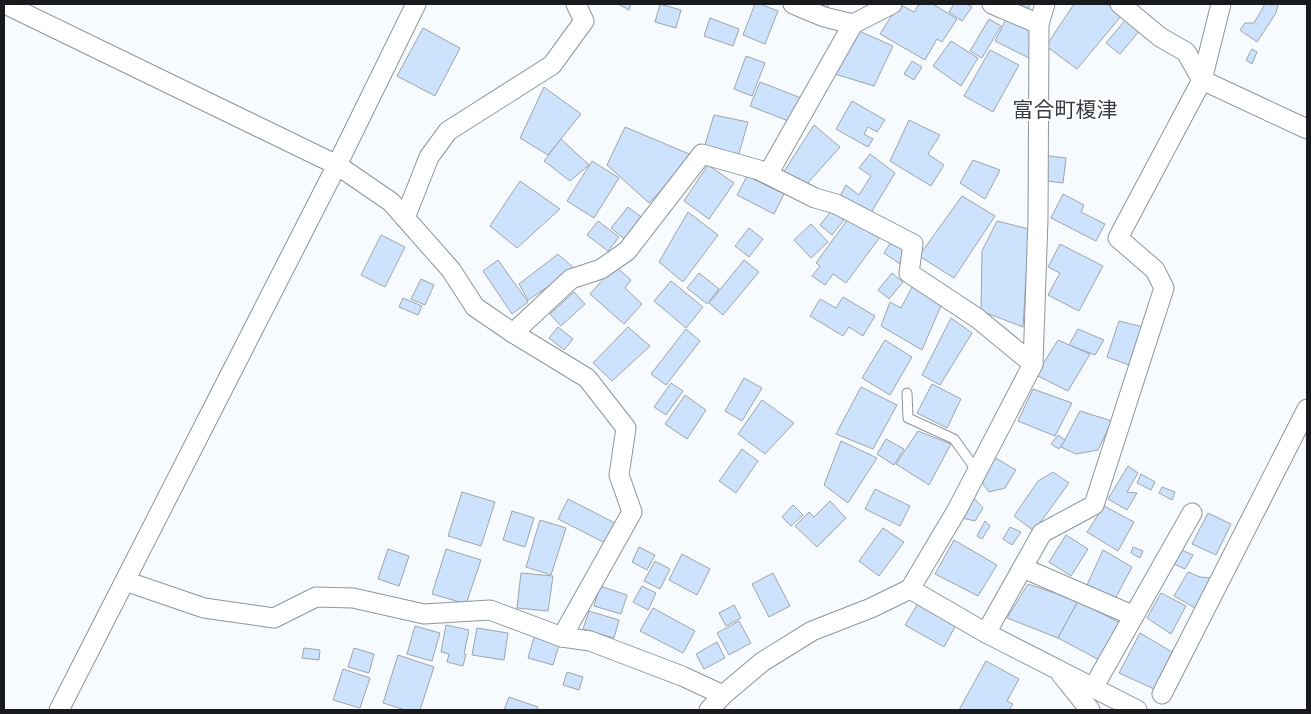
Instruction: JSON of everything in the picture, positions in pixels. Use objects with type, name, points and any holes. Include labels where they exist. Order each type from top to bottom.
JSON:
[{"type":"street","points":[[5,4],[337,165],[390,202],[451,270],[474,306],[513,333],[587,378],[626,428],[619,475],[632,512],[562,637]]},
{"type":"street","points":[[59,710],[337,165],[416,4]]},
{"type":"street","points":[[405,218],[429,157],[448,131],[552,65],[584,21],[576,4]]},
{"type":"street","points":[[792,4],[824,17],[853,24]]},
{"type":"street","points":[[768,174],[853,24],[892,4]]},
{"type":"street","points":[[992,4],[1039,24]]},
{"type":"street","points":[[709,710],[723,694],[762,662],[812,631],[871,608],[910,589],[957,510],[1033,364],[1038,219],[1039,24],[1045,4]]},
{"type":"street","points":[[1120,4],[1160,37],[1186,52],[1202,80],[1307,129]]},
{"type":"street","points":[[986,633],[1042,533],[1094,505],[1164,288],[1155,270],[1118,238],[1202,80],[1221,4]]},
{"type":"street","points":[[513,333],[571,279],[602,269],[627,251],[702,154],[759,170],[815,198],[836,204],[913,244],[909,274],[977,318],[1033,364]]},
{"type":"street","points":[[1162,694],[1307,409]]},
{"type":"street","points":[[1093,688],[1192,513]]},
{"type":"street","points":[[1023,568],[1134,616]]},
{"type":"street","points":[[125,581],[204,608],[274,618],[316,597],[353,598],[424,614],[490,610],[562,637],[590,641],[682,676],[723,694]]},
{"type":"street","points":[[910,589],[986,633],[1137,710]]},
{"type":"street","points":[[1057,669],[1090,710]]},
{"type":"lane","points":[[907,394],[908,418],[954,438],[977,471]]},
{"type":"building","points":[[618,4],[631,4],[629,10]]},
{"type":"building","points":[[660,4],[681,10],[676,28],[655,22]]},
{"type":"building","points":[[755,4],[778,11],[765,44],[743,35]]},
{"type":"building","points":[[814,4],[829,4],[827,9]]},
{"type":"building","points":[[899,4],[914,12],[919,4],[933,4],[957,19],[942,42],[937,39],[925,60],[880,34]]},
{"type":"building","points":[[954,4],[967,4],[972,7],[962,21],[949,12]]},
{"type":"building","points":[[1006,4],[1030,4],[1028,11]]},
{"type":"building","points":[[1074,4],[1107,4],[1122,15],[1077,69],[1046,46]]},
{"type":"building","points":[[1265,4],[1278,4],[1276,13],[1257,42],[1240,30],[1245,23],[1254,23]]},
{"type":"building","points":[[1008,15],[1033,28],[1031,59],[995,41]]},
{"type":"building","points":[[710,18],[739,29],[733,46],[704,36]]},
{"type":"building","points":[[1127,18],[1141,29],[1120,54],[1106,43]]},
{"type":"building","points":[[989,19],[1001,26],[982,58],[970,51]]},
{"type":"building","points":[[423,28],[460,48],[435,96],[397,76]]},
{"type":"building","points":[[859,31],[893,46],[874,86],[835,74]]},
{"type":"building","points":[[951,41],[978,58],[961,86],[933,66]]},
{"type":"building","points":[[1252,49],[1257,52],[1252,64],[1246,60]]},
{"type":"building","points":[[990,50],[1019,65],[993,112],[964,96]]},
{"type":"building","points":[[746,56],[765,63],[752,96],[734,89]]},
{"type":"building","points":[[912,61],[922,67],[914,80],[904,74]]},
{"type":"building","points":[[760,82],[801,98],[791,122],[750,106]]},
{"type":"building","points":[[544,87],[581,114],[548,155],[520,138]]},
{"type":"building","points":[[852,101],[885,120],[877,132],[868,127],[864,134],[873,139],[868,147],[836,129]]},
{"type":"building","points":[[714,115],[748,122],[738,157],[704,148]]},
{"type":"building","points":[[909,120],[940,135],[928,154],[944,165],[931,186],[890,161]]},
{"type":"building","points":[[814,125],[840,147],[806,185],[783,173]]},
{"type":"building","points":[[625,127],[694,156],[649,203],[607,165]]},
{"type":"building","points":[[561,139],[589,165],[570,181],[544,161]]},
{"type":"building","points":[[870,154],[895,173],[869,216],[839,198],[846,185],[859,195],[871,176],[859,168]]},
{"type":"building","points":[[1042,155],[1066,158],[1063,183],[1039,180]]},
{"type":"building","points":[[973,160],[1000,170],[985,199],[960,183]]},
{"type":"building","points":[[592,161],[619,178],[594,218],[567,201]]},
{"type":"building","points":[[708,165],[734,183],[709,219],[684,201]]},
{"type":"building","points":[[747,176],[784,194],[774,214],[737,195]]},
{"type":"building","points":[[520,181],[560,209],[517,248],[490,226]]},
{"type":"building","points":[[1063,194],[1084,205],[1081,212],[1105,224],[1096,241],[1051,218]]},
{"type":"building","points":[[962,196],[995,216],[954,278],[919,256]]},
{"type":"building","points":[[628,207],[644,219],[627,241],[611,228]]},
{"type":"building","points":[[832,210],[844,220],[832,235],[820,225]]},
{"type":"building","points":[[688,212],[718,235],[683,282],[659,262]]},
{"type":"building","points":[[850,216],[880,237],[846,283],[833,274],[825,285],[812,276],[820,266],[816,263]]},
{"type":"building","points":[[598,221],[619,237],[608,251],[587,235]]},
{"type":"building","points":[[997,221],[1029,229],[1023,327],[981,311],[982,251]]},
{"type":"building","points":[[811,224],[828,242],[811,258],[794,240]]},
{"type":"building","points":[[749,228],[763,239],[749,257],[735,246]]},
{"type":"building","points":[[381,235],[405,247],[385,287],[361,275]]},
{"type":"building","points":[[893,239],[909,250],[900,264],[884,253]]},
{"type":"building","points":[[1060,244],[1103,266],[1079,311],[1048,295],[1060,273],[1048,267]]},
{"type":"building","points":[[558,254],[575,269],[528,300],[519,284]]},
{"type":"building","points":[[498,260],[528,302],[512,314],[483,271]]},
{"type":"building","points":[[744,260],[759,272],[723,315],[709,303]]},
{"type":"building","points":[[615,266],[631,280],[625,288],[642,304],[624,324],[590,294]]},
{"type":"building","points":[[699,273],[719,289],[707,304],[687,288]]},
{"type":"building","points":[[892,273],[903,282],[889,299],[878,290]]},
{"type":"building","points":[[421,279],[434,285],[425,305],[411,299]]},
{"type":"building","points":[[671,281],[703,307],[686,328],[654,301]]},
{"type":"building","points":[[912,287],[943,301],[922,350],[881,326],[890,302],[901,308]]},
{"type":"building","points":[[574,292],[585,304],[561,326],[550,314]]},
{"type":"building","points":[[843,297],[875,316],[863,336],[849,327],[843,336],[810,316],[820,299],[836,308]]},
{"type":"building","points":[[403,298],[422,306],[418,315],[399,307]]},
{"type":"building","points":[[951,318],[972,333],[940,385],[922,375]]},
{"type":"building","points":[[1119,321],[1143,327],[1129,365],[1107,357]]},
{"type":"building","points":[[558,327],[573,339],[564,350],[549,338]]},
{"type":"building","points":[[628,327],[650,346],[612,381],[593,363]]},
{"type":"building","points":[[686,329],[700,341],[666,385],[651,374]]},
{"type":"building","points":[[1078,329],[1104,340],[1095,355],[1069,345]]},
{"type":"building","points":[[885,340],[912,357],[890,395],[862,378]]},
{"type":"building","points":[[1058,340],[1090,354],[1068,391],[1036,375]]},
{"type":"building","points":[[744,378],[762,388],[742,421],[725,411]]},
{"type":"building","points":[[671,383],[683,391],[666,415],[654,407]]},
{"type":"building","points":[[932,384],[961,399],[947,428],[917,413]]},
{"type":"building","points":[[861,387],[897,405],[873,449],[836,434]]},
{"type":"building","points":[[1033,389],[1072,403],[1055,436],[1018,421]]},
{"type":"building","points":[[685,395],[706,410],[687,439],[665,424]]},
{"type":"building","points":[[762,400],[794,423],[765,454],[738,434]]},
{"type":"building","points":[[1080,411],[1112,421],[1098,450],[1076,454],[1061,447]]},
{"type":"building","points":[[918,431],[951,444],[929,485],[896,464]]},
{"type":"building","points":[[1058,435],[1065,440],[1059,449],[1051,444]]},
{"type":"building","points":[[886,439],[904,449],[894,465],[877,454]]},
{"type":"building","points":[[841,441],[877,458],[848,503],[824,485]]},
{"type":"building","points":[[742,449],[758,461],[736,493],[719,481]]},
{"type":"building","points":[[992,456],[1016,470],[1005,488],[989,492],[980,480]]},
{"type":"building","points":[[1128,466],[1138,473],[1127,492],[1137,493],[1127,510],[1108,499]]},
{"type":"building","points":[[1053,472],[1069,483],[1034,531],[1014,516],[1038,481]]},
{"type":"building","points":[[1141,474],[1155,482],[1151,490],[1137,483]]},
{"type":"building","points":[[1162,487],[1175,492],[1172,500],[1159,493]]},
{"type":"building","points":[[875,489],[910,506],[900,526],[865,509]]},
{"type":"building","points":[[462,492],[495,502],[481,546],[448,536]]},
{"type":"building","points":[[974,498],[983,508],[975,521],[962,518]]},
{"type":"building","points":[[568,499],[619,525],[609,545],[558,519]]},
{"type":"building","points":[[830,501],[846,518],[817,547],[795,526],[809,512],[814,517]]},
{"type":"building","points":[[793,505],[803,515],[791,526],[782,517]]},
{"type":"building","points":[[1104,506],[1134,522],[1118,551],[1087,532]]},
{"type":"building","points":[[512,511],[534,518],[525,547],[503,540]]},
{"type":"building","points":[[1208,513],[1231,524],[1216,555],[1192,544]]},
{"type":"building","points":[[540,520],[566,528],[551,575],[526,567]]},
{"type":"building","points":[[985,521],[990,526],[982,539],[977,536]]},
{"type":"building","points":[[1010,527],[1021,532],[1012,545],[1003,539]]},
{"type":"building","points":[[883,528],[904,542],[879,576],[859,561]]},
{"type":"building","points":[[1066,535],[1088,549],[1071,576],[1049,562]]},
{"type":"building","points":[[954,540],[997,565],[978,596],[935,574]]},
{"type":"building","points":[[639,547],[655,555],[647,570],[632,562]]},
{"type":"building","points":[[1133,547],[1143,551],[1140,558],[1131,553]]},
{"type":"building","points":[[388,549],[409,556],[399,586],[378,579]]},
{"type":"building","points":[[446,549],[481,560],[466,604],[432,594]]},
{"type":"building","points":[[1179,549],[1193,555],[1185,569],[1172,563]]},
{"type":"building","points":[[1103,550],[1132,567],[1115,599],[1087,585]]},
{"type":"building","points":[[682,554],[710,569],[697,595],[669,580]]},
{"type":"building","points":[[655,561],[670,569],[660,589],[644,581]]},
{"type":"building","points":[[1188,572],[1200,577],[1213,578],[1195,608],[1174,596]]},
{"type":"building","points":[[521,573],[553,576],[548,611],[517,608]]},
{"type":"building","points":[[773,573],[790,606],[769,617],[752,584]]},
{"type":"building","points":[[1028,584],[1078,601],[1058,638],[1007,618]]},
{"type":"building","points":[[600,586],[627,595],[621,614],[594,606]]},
{"type":"building","points":[[642,586],[656,593],[648,610],[633,602]]},
{"type":"building","points":[[1161,593],[1186,606],[1171,634],[1147,618]]},
{"type":"building","points":[[1078,601],[1124,625],[1103,662],[1058,638]]},
{"type":"building","points":[[919,602],[957,623],[944,647],[905,625]]},
{"type":"building","points":[[734,605],[741,618],[726,626],[719,613]]},
{"type":"building","points":[[653,608],[695,631],[683,653],[640,631]]},
{"type":"building","points":[[589,611],[619,620],[614,638],[583,629]]},
{"type":"building","points":[[739,621],[751,643],[729,655],[717,633]]},
{"type":"building","points":[[446,625],[469,630],[463,666],[447,662],[449,654],[441,652]]},
{"type":"building","points":[[415,626],[440,633],[432,661],[407,654]]},
{"type":"building","points":[[477,628],[508,633],[504,660],[472,655]]},
{"type":"building","points":[[1140,633],[1172,652],[1154,689],[1119,673]]},
{"type":"building","points":[[535,634],[560,642],[553,665],[528,658]]},
{"type":"building","points":[[717,642],[725,658],[704,669],[696,654]]},
{"type":"building","points":[[304,648],[320,650],[319,660],[302,658]]},
{"type":"building","points":[[354,648],[374,654],[369,673],[348,667]]},
{"type":"building","points":[[398,655],[434,667],[420,710],[405,710],[383,703]]},
{"type":"building","points":[[986,661],[1019,679],[1007,701],[1013,704],[1009,710],[959,710]]},
{"type":"building","points":[[343,669],[370,678],[360,708],[333,700]]},
{"type":"building","points":[[567,672],[583,677],[579,690],[563,685]]},
{"type":"building","points":[[509,697],[538,707],[537,710],[504,710]]},
{"type":"district","name":"富合町榎津","points":[[1065,110]]}]
